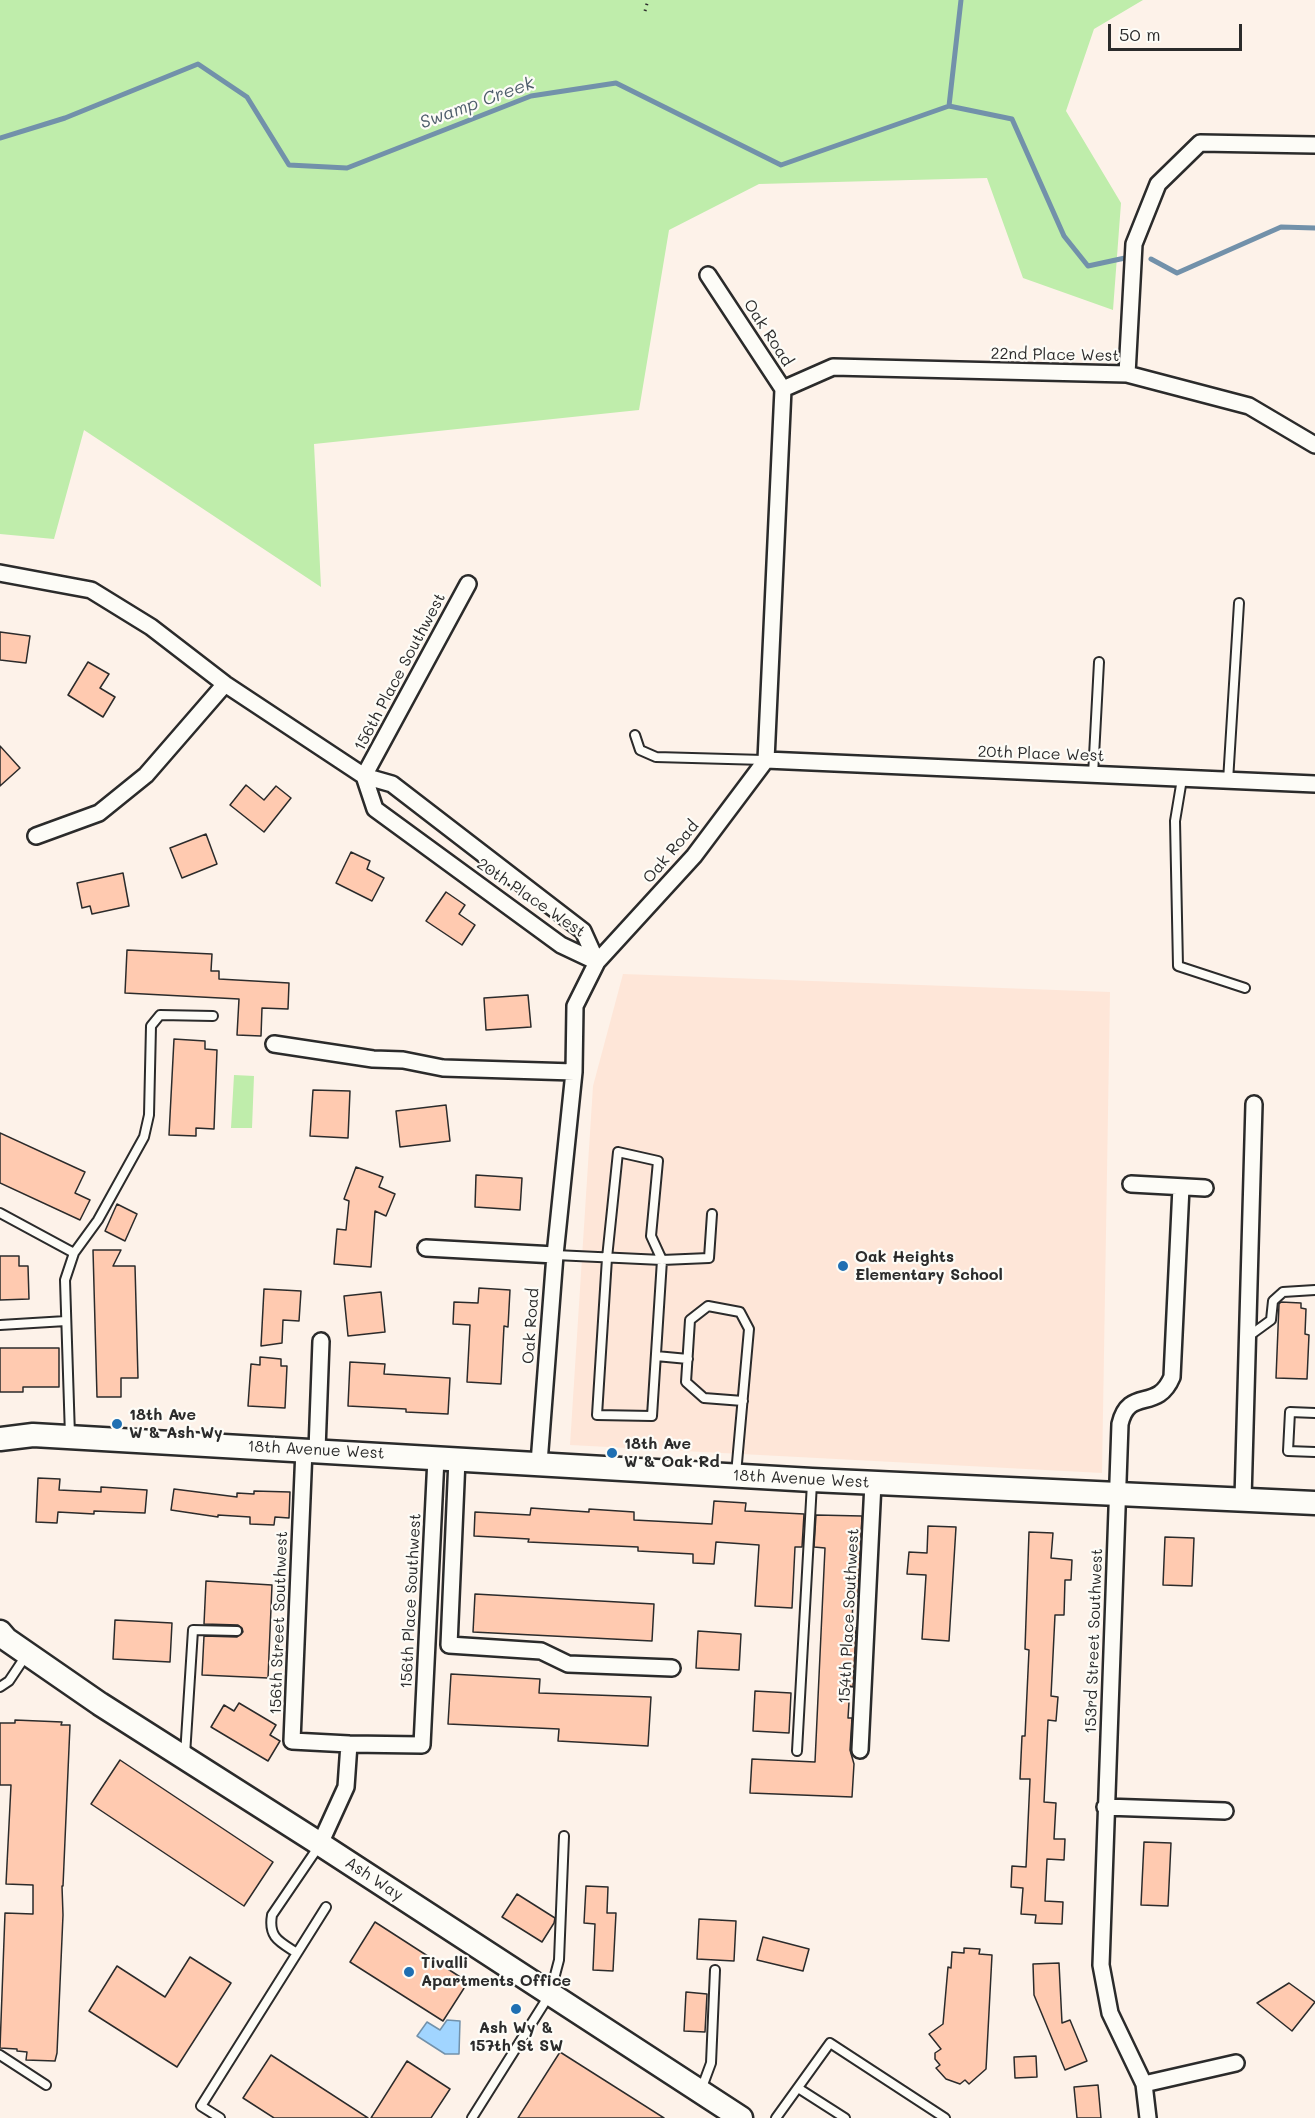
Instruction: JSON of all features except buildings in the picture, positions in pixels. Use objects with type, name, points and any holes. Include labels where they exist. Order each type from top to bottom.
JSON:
[{"type":"street","points":[[1127,374],[1134,244],[1158,184],[1200,143],[1315,145]]},
{"type":"street","name":"Oak Road","points":[[539,1463],[555,1255],[574,1072],[575,1006],[597,962],[694,856],[766,760],[783,389],[708,275]]},
{"type":"street","name":"22nd Place West","points":[[783,389],[833,367],[1127,374],[1249,406],[1315,445]]},
{"type":"street","name":"20th Place West","points":[[0,573],[91,590],[151,627],[225,684],[364,776],[392,784],[583,931],[597,962]]},
{"type":"street","name":"156th Place Southwest","points":[[364,776],[468,584]]},
{"type":"street","points":[[36,836],[99,813],[146,775],[225,684]]},
{"type":"street","name":"20th Place West","points":[[766,760],[1315,784]]},
{"type":"street","name":"20th Place West","points":[[364,776],[375,809],[561,945],[597,962]]},
{"type":"street","points":[[274,1044],[372,1059],[404,1060],[443,1068],[574,1072]]},
{"type":"street","points":[[1243,1499],[1254,1104]]},
{"type":"street","points":[[1131,1184],[1205,1188]]},
{"type":"street","name":"153rd Street Southwest","points":[[1148,2118],[1144,2084],[1110,2013],[1101,1965],[1105,1807],[1120,1424],[1123,1413],[1129,1406],[1162,1394],[1172,1377],[1181,1187]]},
{"type":"street","points":[[426,1248],[555,1255]]},
{"type":"street","points":[[310,1450],[321,1341]]},
{"type":"street","name":"18th Avenue West","points":[[0,1439],[33,1435],[812,1480],[1119,1492],[1315,1503]]},
{"type":"street","name":"156th Street Southwest","points":[[310,1450],[292,1741],[349,1744]]},
{"type":"street","points":[[446,1458],[449,1645],[541,1651],[568,1664],[672,1668]]},
{"type":"street","name":"156th Place Southwest","points":[[349,1744],[422,1745],[446,1458]]},
{"type":"street","name":"154th Place Southwest","points":[[860,1750],[873,1483]]},
{"type":"street","name":"Ash Way","points":[[2,1636],[100,1704],[741,2118]]},
{"type":"street","points":[[320,1844],[346,1787],[349,1744]]},
{"type":"street","points":[[1105,1807],[1225,1811]]},
{"type":"street","points":[[1144,2084],[1236,2063]]},
{"type":"lane","points":[[1228,780],[1239,603]]},
{"type":"lane","points":[[1093,775],[1099,662]]},
{"type":"lane","points":[[635,735],[640,750],[656,757],[766,760]]},
{"type":"lane","points":[[1182,778],[1175,821],[1178,966],[1245,988]]},
{"type":"lane","points":[[70,1437],[65,1280],[74,1253],[98,1220],[144,1137],[149,1115],[151,1026],[160,1015],[213,1016]]},
{"type":"lane","points":[[618,1152],[658,1161],[651,1236],[662,1260],[652,1416],[597,1415],[618,1152]]},
{"type":"lane","points":[[0,1213],[74,1253]]},
{"type":"lane","points":[[555,1255],[662,1260],[709,1258],[712,1214]]},
{"type":"lane","points":[[1247,1337],[1271,1320],[1274,1301],[1283,1292],[1315,1290]]},
{"type":"lane","points":[[735,1475],[749,1329],[740,1312],[708,1306],[690,1320],[686,1382],[704,1398],[742,1401]]},
{"type":"lane","points":[[0,1325],[66,1321]]},
{"type":"lane","points":[[656,1356],[688,1359]]},
{"type":"lane","points":[[1315,1413],[1290,1412],[1288,1451],[1315,1452]]},
{"type":"lane","points":[[797,1751],[812,1480]]},
{"type":"lane","points":[[184,1757],[193,1630],[237,1631]]},
{"type":"lane","points":[[0,1687],[9,1681],[27,1654]]},
{"type":"lane","points":[[472,2118],[550,1994],[559,1960],[564,1836]]},
{"type":"lane","points":[[297,1953],[278,1940],[271,1930],[272,1915],[320,1844]]},
{"type":"lane","points":[[220,2118],[201,2106],[326,1907]]},
{"type":"lane","points":[[700,2091],[711,2063],[715,1970]]},
{"type":"lane","points":[[776,2118],[830,2043],[945,2118]]},
{"type":"lane","points":[[0,2055],[46,2085]]},
{"type":"lane","points":[[798,2088],[845,2118]]},
{"type":"path","points":[[645,11],[648,0]]},
{"type":"shaded area","name":"Oak Heights Elementary School","points":[[623,974],[1110,992],[1102,1473],[570,1445],[593,1086]]},
{"type":"green space","points":[[0,0],[1143,0],[1094,29],[1066,111],[1121,203],[1113,310],[1023,278],[987,178],[759,184],[669,230],[639,410],[314,444],[321,587],[84,430],[54,539],[0,534]]},
{"type":"green space","points":[[234,1075],[254,1076],[252,1128],[231,1128]]},
{"type":"water","points":[[447,2020],[460,2021],[459,2054],[445,2054],[417,2036],[427,2022],[440,2030]]},
{"type":"waterway","points":[[949,106],[961,0]]},
{"type":"waterway","name":"Swamp Creek","points":[[0,138],[65,118],[198,64],[247,97],[289,165],[347,168],[531,96],[616,83],[781,165],[949,106],[1012,119],[1064,236],[1088,266],[1125,258]]},
{"type":"waterway","name":"Swamp Creek","points":[[1151,259],[1177,273],[1281,227],[1315,228]]},
{"type":"place","name":"Oak Heights Elementary School","points":[[843,1266]]},
{"type":"place","name":"18th Ave W & Ash Wy","points":[[117,1424]]},
{"type":"place","name":"18th Ave W & Oak Rd","points":[[612,1453]]},
{"type":"place","name":"Tivalli Apartments Office","points":[[409,1972]]},
{"type":"place","name":"Ash Wy & 157th St SW","points":[[516,2009]]}]
